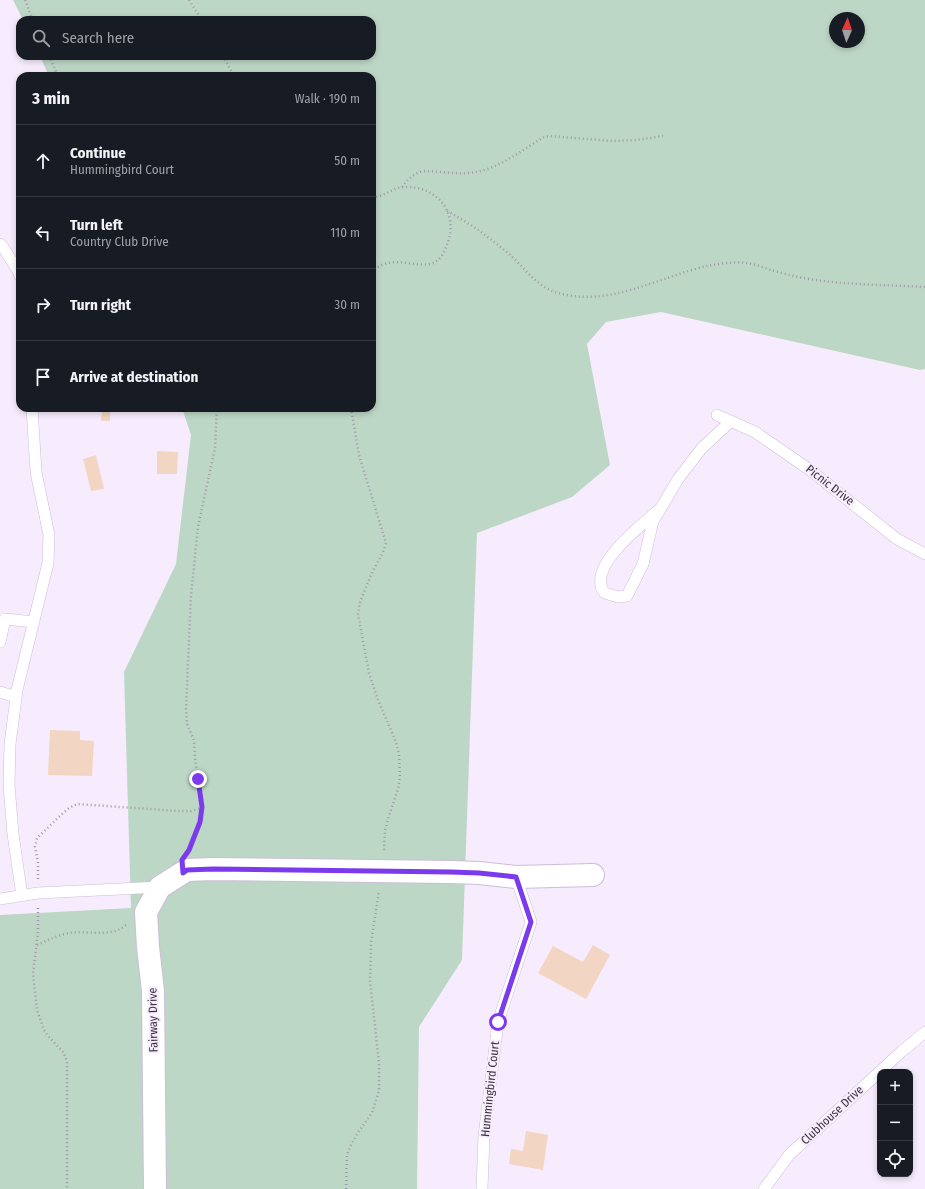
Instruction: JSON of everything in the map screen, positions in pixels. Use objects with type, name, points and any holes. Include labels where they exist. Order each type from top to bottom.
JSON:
[{"type":"street","points":[[146,912],[160,887],[185,872],[213,869],[479,873],[516,877],[593,874]]},
{"type":"street","name":"Fairway Drive","points":[[146,912],[153,991],[155,1189]]},
{"type":"lane","points":[[0,244],[3,246],[16,268]]},
{"type":"lane","points":[[22,896],[13,834],[9,785],[10,744],[16,697],[48,563],[49,535],[36,472],[32,412]]},
{"type":"lane","name":"Picnic Drive","points":[[717,414],[755,432],[810,470],[897,539],[925,554]]},
{"type":"lane","points":[[661,508],[620,544],[603,570],[600,584],[605,593],[618,597],[627,596],[643,564],[654,520],[678,479],[702,448],[731,421]]},
{"type":"lane","points":[[0,642],[5,620],[34,622]]},
{"type":"lane","points":[[0,692],[16,697]]},
{"type":"lane","name":"Hummingbird Court","points":[[482,1189],[484,1136],[498,1022],[531,922],[516,877]]},
{"type":"lane","points":[[0,899],[38,893],[160,887]]},
{"type":"lane","name":"Clubhouse Drive","points":[[764,1189],[789,1155],[901,1052],[925,1032]]},
{"type":"path","points":[[25,0],[31,16]]},
{"type":"path","points":[[189,0],[199,16]]},
{"type":"path","points":[[51,60],[56,72]]},
{"type":"path","points":[[225,60],[232,72]]},
{"type":"path","points":[[402,187],[408,179],[422,171],[467,173],[489,169],[499,165],[544,137],[549,136],[612,141],[663,136]]},
{"type":"path","points":[[376,197],[380,197],[398,187],[422,188],[441,200],[447,211],[451,224],[450,238],[445,250],[440,259],[432,264],[423,265],[403,261],[393,261],[382,264],[376,269]]},
{"type":"path","points":[[447,211],[490,238],[538,283],[554,292],[570,295],[590,296],[612,294],[641,287],[696,269],[736,263],[747,263],[794,276],[824,281],[925,288]]},
{"type":"path","points":[[185,872],[182,860],[189,850],[196,835],[202,808],[194,740],[187,724],[186,691],[191,595],[198,527],[215,448],[217,412]]},
{"type":"path","points":[[346,1189],[347,1155],[357,1134],[372,1113],[379,1091],[379,1063],[370,981],[371,943],[379,899],[379,881],[384,862],[385,830],[398,789],[400,777],[400,764],[396,742],[378,700],[369,674],[358,614],[360,602],[386,543],[359,455],[352,412]]},
{"type":"path","points":[[67,1189],[67,1062],[64,1053],[48,1036],[40,1022],[35,997],[33,973],[38,932],[38,862],[35,847],[37,838],[69,808],[77,804],[178,811],[196,811],[202,808]]},
{"type":"path","points":[[37,946],[53,938],[68,934],[84,932],[109,932],[123,928],[146,912]]},
{"type":"green space","points":[[13,0],[925,0],[925,369],[920,370],[661,312],[606,322],[587,344],[610,465],[572,497],[477,533],[462,960],[419,1027],[417,1189],[0,1189],[0,915],[131,908],[124,672],[176,564],[191,435],[183,412],[376,412],[376,72],[47,72],[42,60],[376,60],[376,16],[21,16]]},
{"type":"building","points":[[102,412],[110,412],[110,421],[101,421]]},
{"type":"building","points":[[157,451],[178,452],[177,474],[157,474]]},
{"type":"building","points":[[96,455],[104,489],[91,491],[83,459]]},
{"type":"building","points":[[50,730],[80,731],[80,740],[94,741],[92,776],[48,775]]},
{"type":"building","points":[[593,945],[610,955],[586,999],[538,973],[553,946],[583,962]]},
{"type":"building","points":[[526,1131],[548,1135],[543,1170],[509,1164],[511,1149],[523,1151]]},
{"type":"route","points":[[198,779],[202,807],[200,822],[189,850],[182,860],[183,873],[187,870],[213,869],[451,872],[516,877],[531,922],[498,1022]]}]
